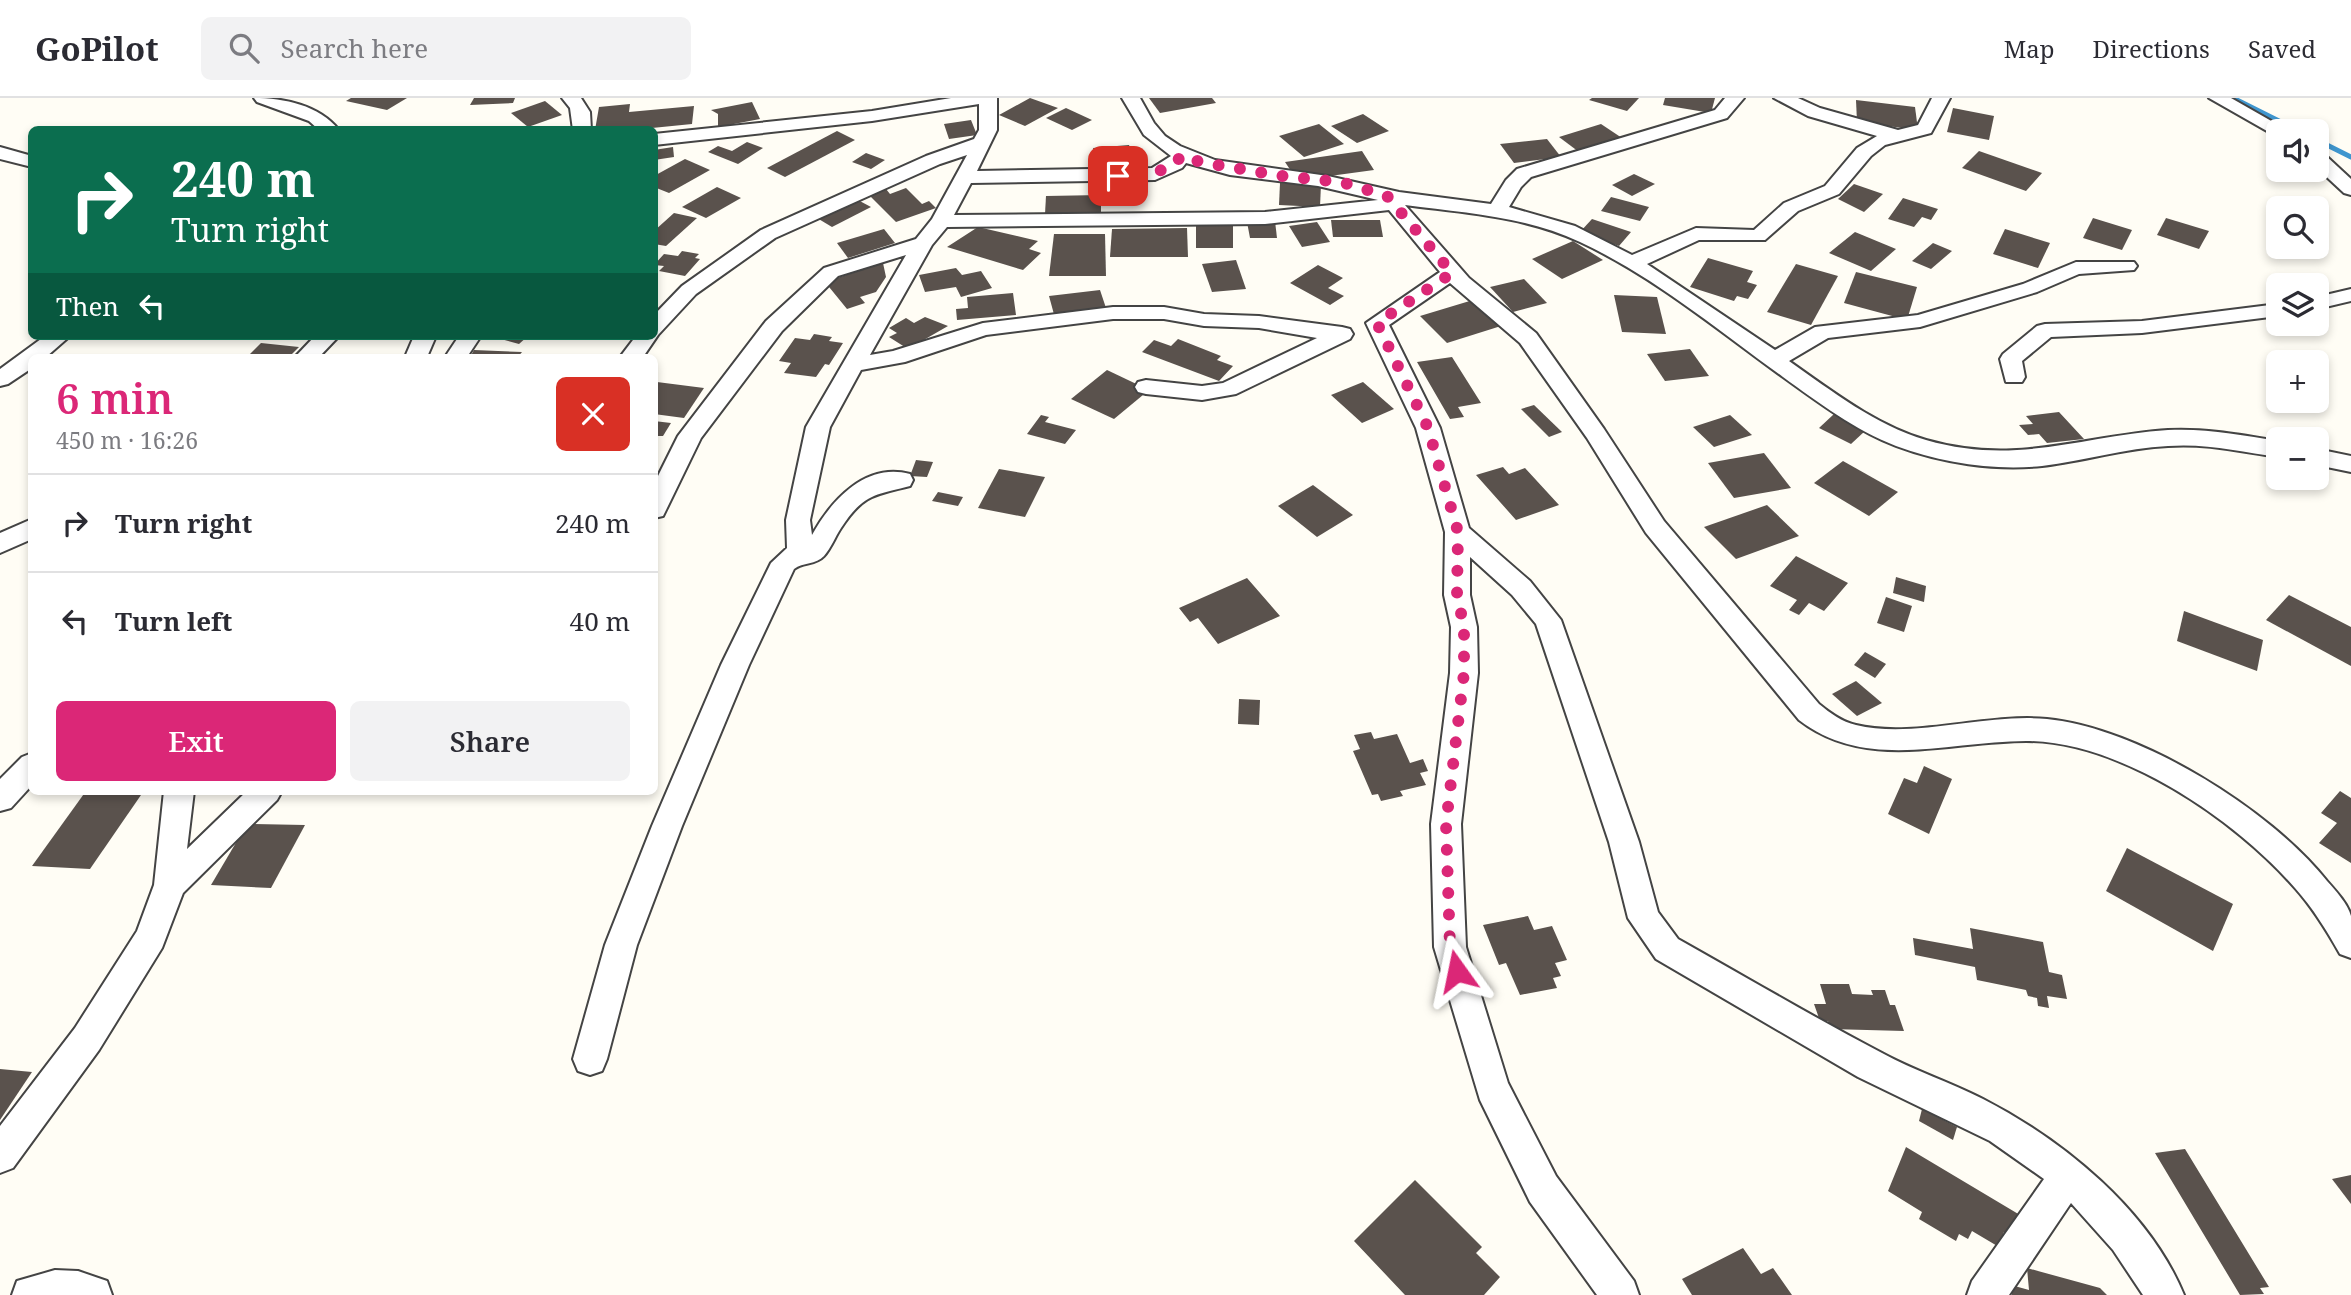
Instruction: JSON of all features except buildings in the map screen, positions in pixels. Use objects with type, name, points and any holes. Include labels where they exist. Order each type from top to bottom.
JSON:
[{"type":"street","points":[[263,98],[315,117],[325,126]]},
{"type":"street","points":[[571,98],[578,103],[582,126]]},
{"type":"street","points":[[658,140],[872,116],[986,98],[988,130],[982,143],[941,221],[923,243],[818,427],[798,520],[800,551],[803,555],[816,550],[839,511],[854,495],[872,484],[901,480]]},
{"type":"street","points":[[1131,98],[1158,139],[1182,155],[1200,162],[1282,176],[1341,182],[1390,200],[1472,295],[1515,325],[1528,338],[1596,434],[1655,527],[1674,547],[1770,669],[1809,712],[1828,727],[1864,738],[2046,730],[2080,734],[2125,750],[2192,787],[2260,834],[2305,877],[2335,916],[2351,944]]},
{"type":"street","points":[[1497,211],[1513,184],[1524,173],[1584,152],[1721,114],[1735,98]]},
{"type":"street","points":[[1783,98],[1825,116],[1898,136]]},
{"type":"street","points":[[1630,263],[1696,234],[1758,236],[1791,208],[1832,190],[1864,152],[1878,141],[1925,129],[1941,98]]},
{"type":"street","points":[[2218,98],[2266,124]]},
{"type":"street","points":[[658,325],[689,290],[768,234],[933,160],[982,143]]},
{"type":"street","points":[[0,153],[28,161]]},
{"type":"street","points":[[964,177],[1155,174],[1175,164],[1182,155]]},
{"type":"street","points":[[2329,169],[2351,190]]},
{"type":"street","points":[[941,221],[1265,218],[1390,200],[1497,211],[1545,222],[1578,234],[1630,263],[1874,426],[1923,446],[1972,455],[2024,459],[2163,438],[2198,437],[2266,447]]},
{"type":"street","points":[[658,502],[690,436],[774,326],[831,272],[923,243]]},
{"type":"street","points":[[1774,360],[1823,332],[1920,321],[2030,288],[2076,268],[2127,266]]},
{"type":"street","points":[[1146,387],[1202,393],[1228,389],[1340,335],[1377,323],[1452,273]]},
{"type":"street","points":[[2329,300],[2351,295]]},
{"type":"street","points":[[2014,377],[2011,359],[2045,331],[2142,327],[2266,312]]},
{"type":"street","points":[[853,365],[907,354],[983,328],[1113,313],[1164,313],[1204,320],[1259,322],[1340,335]]},
{"type":"street","points":[[1377,323],[1428,428],[1458,532],[1457,595],[1464,627],[1464,673],[1446,824],[1450,947],[1492,1088],[1543,1189],[1620,1295]]},
{"type":"street","points":[[36,354],[54,340]]},
{"type":"street","points":[[309,354],[324,340]]},
{"type":"street","points":[[634,354],[646,340]]},
{"type":"street","points":[[0,379],[28,360]]},
{"type":"street","points":[[2329,459],[2351,464]]},
{"type":"street","points":[[0,544],[28,530]]},
{"type":"street","points":[[1458,532],[1521,589],[1548,620],[1624,842],[1644,918],[1667,949],[1873,1067],[1970,1111],[2028,1143],[2068,1175],[2104,1210],[2145,1261],[2165,1295]]},
{"type":"street","points":[[590,1059],[621,945],[667,826],[735,665],[784,562],[800,551]]},
{"type":"street","points":[[0,799],[28,769]]},
{"type":"street","points":[[0,1155],[87,1039],[151,938],[170,885],[178,795]]},
{"type":"street","points":[[170,885],[263,795]]},
{"type":"street","points":[[1986,1295],[2068,1175]]},
{"type":"street","points":[[31,1295],[53,1288],[82,1290],[93,1295]]},
{"type":"waterway","points":[[2233,98],[2275,119]]},
{"type":"waterway","points":[[2329,146],[2351,157]]},
{"type":"route","points":[[1118,176],[1155,174],[1175,164],[1182,155],[1200,162],[1282,176],[1341,182],[1387,196],[1452,273],[1377,323],[1428,428],[1458,532],[1457,595],[1464,627],[1464,673],[1446,824],[1450,947],[1457,971]]}]
